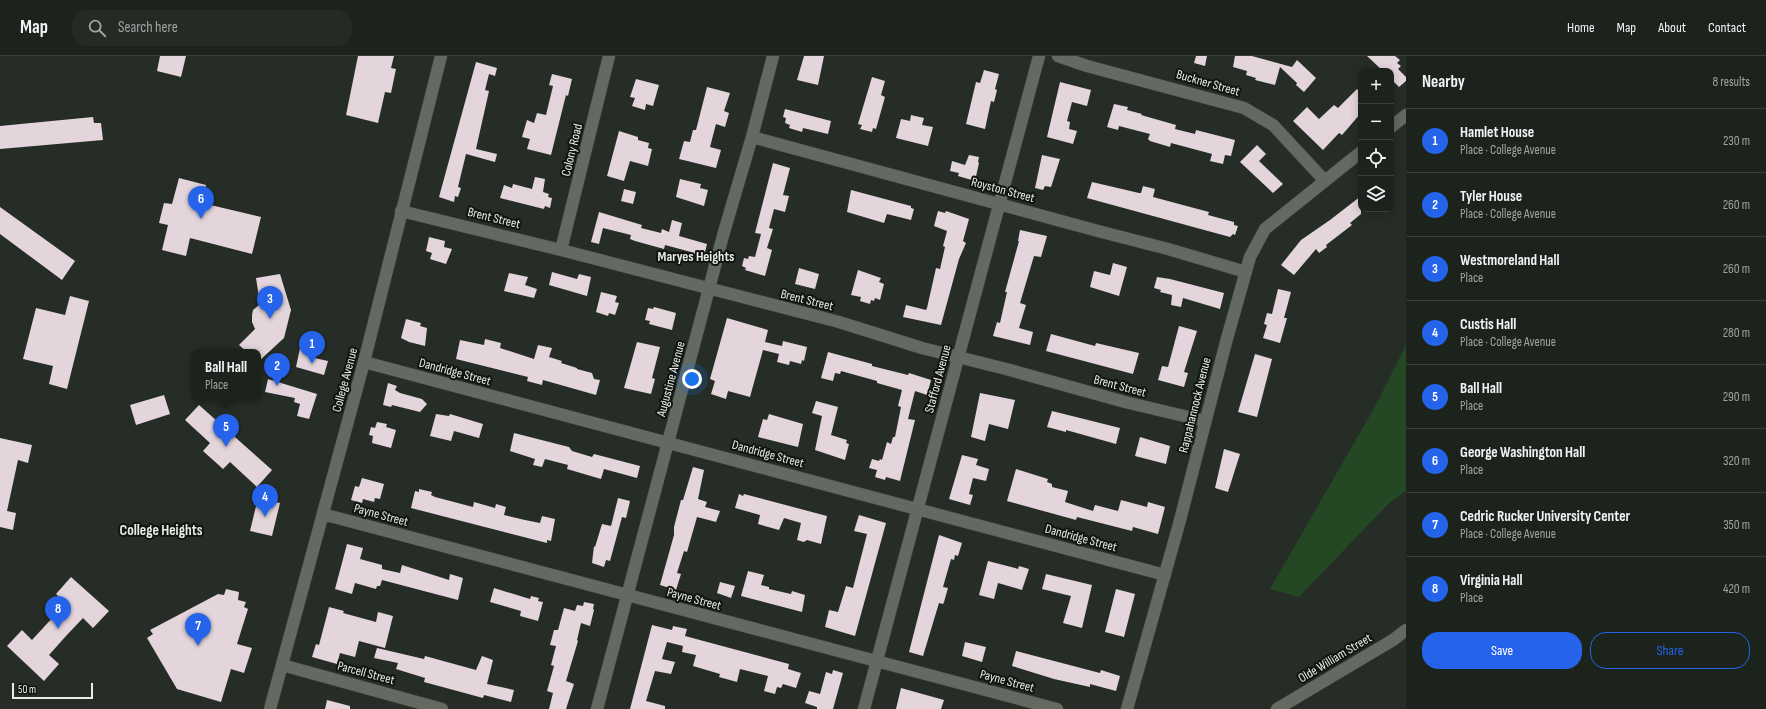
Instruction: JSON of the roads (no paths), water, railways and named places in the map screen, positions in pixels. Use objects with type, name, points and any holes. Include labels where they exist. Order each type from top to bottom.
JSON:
[{"type":"street","name":"College Avenue","points":[[270,709],[324,515],[441,56]]},
{"type":"street","name":"Colony Road","points":[[561,250],[610,56]]},
{"type":"street","name":"Augustine Avenue","points":[[597,709],[773,56]]},
{"type":"street","name":"Stafford Avenue","points":[[864,709],[1039,56]]},
{"type":"street","name":"Buckner Street","points":[[1058,56],[1087,66],[1249,110],[1273,125],[1325,181]]},
{"type":"street","points":[[1394,125],[1406,115]]},
{"type":"street","name":"Royston Street","points":[[752,137],[1098,231],[1168,248],[1246,272]]},
{"type":"street","name":"Rappahannock Avenue","points":[[1127,709],[1246,272],[1256,242],[1265,229],[1358,154]]},
{"type":"street","name":"Brent Street","points":[[401,211],[561,250],[709,290],[839,322],[922,348],[1125,402],[1205,421]]},
{"type":"street","name":"Dandridge Street","points":[[364,362],[1165,574]]},
{"type":"street","name":"Payne Street","points":[[324,515],[1057,709]]},
{"type":"street","name":"Olde William Street","points":[[1277,709],[1393,640],[1406,630]]},
{"type":"street","name":"Parcell Street","points":[[282,665],[442,709]]},
{"type":"place","name":"George Washington Hall","points":[[201,219]]},
{"type":"place","name":"Westmoreland Hall","points":[[270,319]]},
{"type":"place","name":"Hamlet House","points":[[312,364]]},
{"type":"place","name":"Tyler House","points":[[277,386]]},
{"type":"place","name":"Ball Hall","points":[[226,447]]},
{"type":"place","name":"Custis Hall","points":[[265,517]]},
{"type":"place","name":"Virginia Hall","points":[[58,629]]},
{"type":"place","name":"Cedric Rucker University Center","points":[[198,646]]},
{"type":"district","name":"Maryes Heights","points":[[696,256]]},
{"type":"district","name":"College Heights","points":[[161,530]]}]
